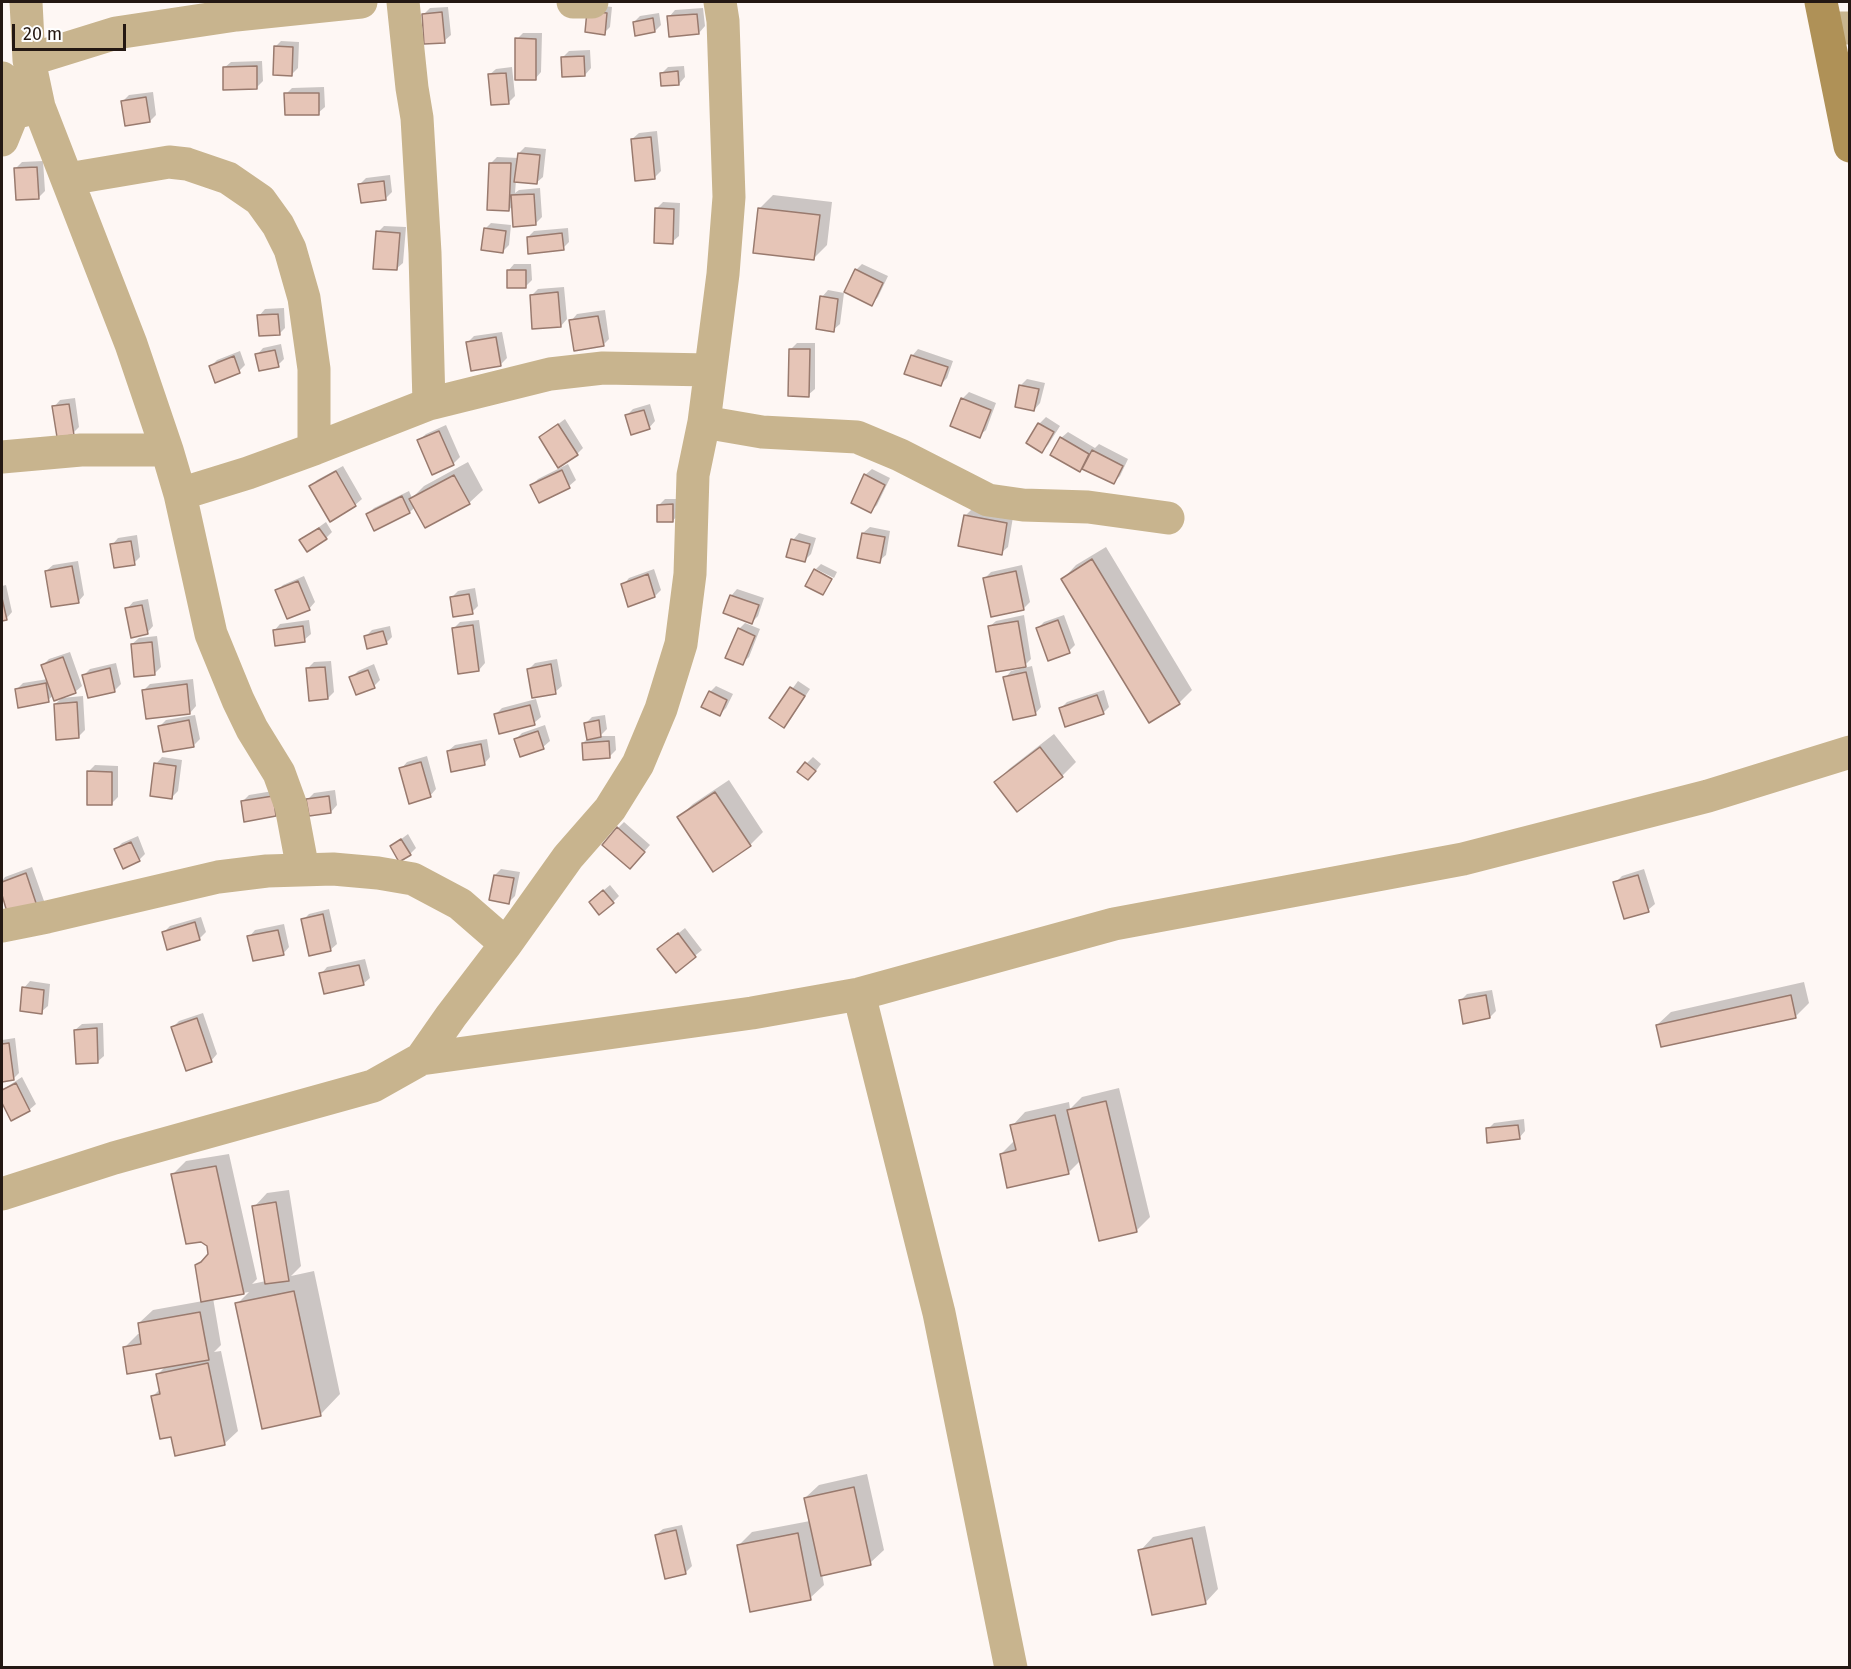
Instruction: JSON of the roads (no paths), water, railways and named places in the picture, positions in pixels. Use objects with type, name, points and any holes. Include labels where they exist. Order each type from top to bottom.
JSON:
[{"type":"street","points":[[18,120],[29,60],[26,2]]},
{"type":"street","points":[[29,60],[116,33],[227,16],[361,2]]},
{"type":"street","points":[[403,2],[417,118],[429,404]]},
{"type":"street","points":[[573,2],[592,2]]},
{"type":"street","points":[[421,1059],[568,857],[610,809],[638,765],[662,709],[681,644],[690,574],[693,475],[704,422],[723,274],[729,197],[724,43],[720,2]]},
{"type":"street","points":[[1833,19],[1850,146]]},
{"type":"street","points":[[2,78],[18,120],[68,179],[131,344],[180,494],[210,634],[252,729],[279,773],[291,806],[303,870]]},
{"type":"street","points":[[68,179],[169,162],[187,164],[228,178],[260,200],[278,225],[290,249],[304,298],[314,369],[314,449]]},
{"type":"street","points":[[180,494],[248,473],[429,404],[550,374],[603,368],[710,370]]},
{"type":"street","points":[[704,422],[762,432],[857,437],[900,455],[988,500],[1023,505],[1088,507],[1168,518]]},
{"type":"street","points":[[2,457],[81,450],[167,450]]},
{"type":"street","points":[[2,1194],[114,1158],[373,1086],[421,1059],[752,1013],[859,994],[1114,924],[1463,859],[1708,796],[1850,752]]},
{"type":"street","points":[[2,926],[218,877],[267,871],[333,869],[413,879],[460,904],[506,944]]},
{"type":"street","points":[[859,994],[939,1313],[1011,1668]]}]
